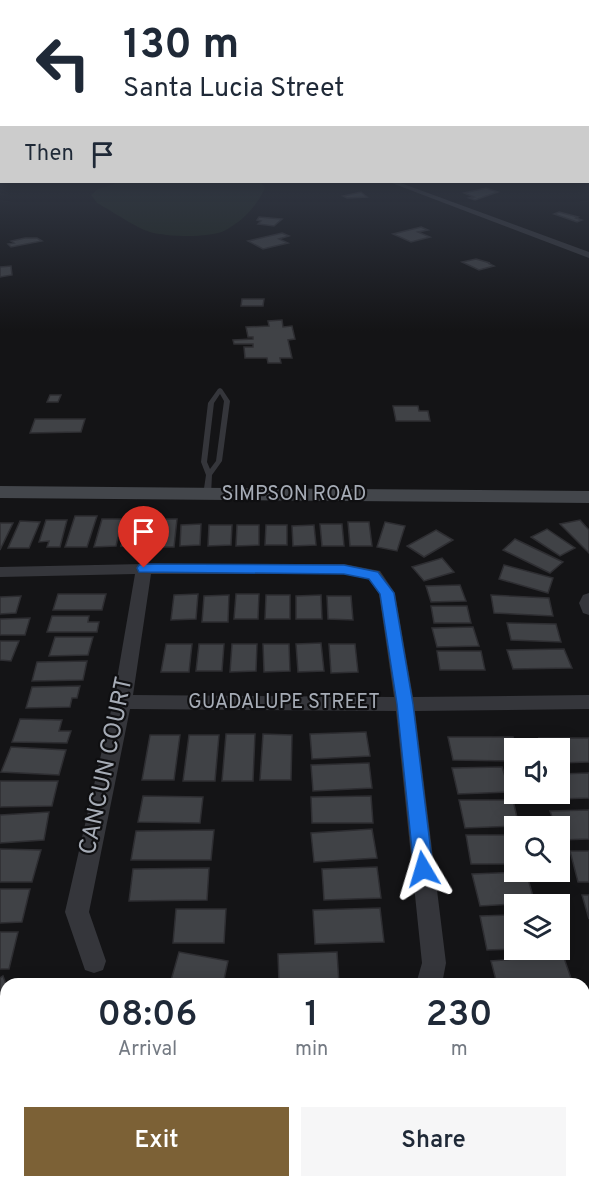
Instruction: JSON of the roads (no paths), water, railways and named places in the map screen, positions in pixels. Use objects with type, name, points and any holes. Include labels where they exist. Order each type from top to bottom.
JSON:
[{"type":"main road","name":"SIMPSON ROAD","points":[[0,492],[208,485],[589,497]]},
{"type":"street","points":[[496,220],[589,255]]},
{"type":"street","points":[[0,572],[144,568],[344,569],[374,575],[387,593],[405,704],[434,963],[430,978]]},
{"type":"street","name":"CANCUN COURT","points":[[94,961],[77,912],[122,702],[144,568]]},
{"type":"street","points":[[589,599],[587,603],[589,609]]},
{"type":"street","name":"GUADALUPE STREET","points":[[122,702],[405,704],[589,702]]},
{"type":"lane","points":[[220,390],[227,401],[219,461],[208,485],[204,462],[211,404],[220,390]]}]
